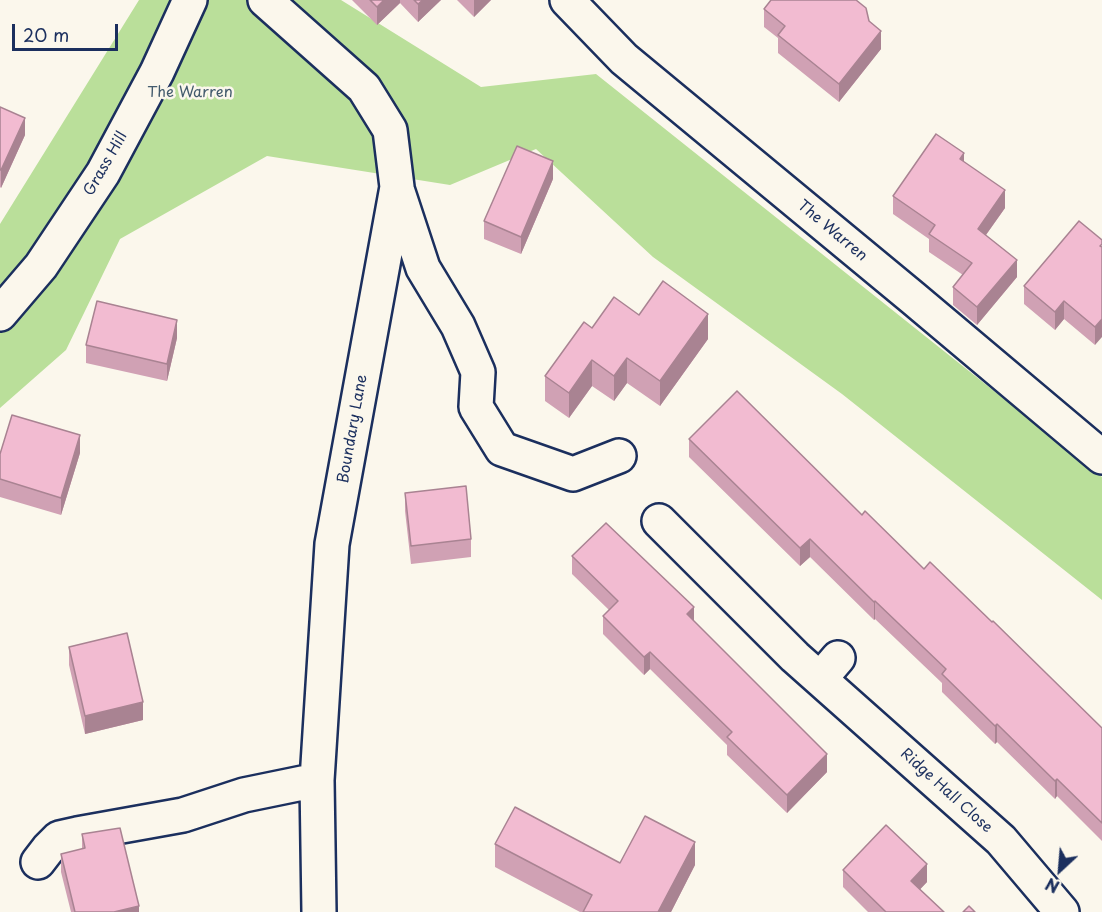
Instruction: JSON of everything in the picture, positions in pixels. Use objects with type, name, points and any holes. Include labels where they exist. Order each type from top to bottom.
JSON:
[{"type":"street","name":"Grass Hill","points":[[0,314],[41,266],[104,173],[157,72],[190,0]]},
{"type":"street","name":"Boundary Lane","points":[[265,0],[364,88],[390,130],[397,187],[332,544],[317,780],[319,912]]},
{"type":"street","name":"The Warren","points":[[567,0],[624,59],[1102,457]]},
{"type":"street","points":[[397,187],[423,268],[458,326],[478,372],[476,407],[502,449],[573,474],[619,456]]},
{"type":"street","name":"Ridge Hall Close","points":[[659,521],[795,657],[829,668],[1001,840],[1062,912]]},
{"type":"street","points":[[38,862],[59,838],[183,815],[244,795],[317,780]]},
{"type":"green space","name":"The Warren","points":[[139,0],[341,0],[481,87],[596,74],[1102,477],[1102,600],[842,394],[653,257],[536,149],[450,185],[267,156],[120,239],[66,350],[0,408],[0,224]]},
{"type":"building","points":[[370,0],[384,0],[377,7]]},
{"type":"building","points":[[771,0],[856,0],[866,8],[869,21],[881,31],[839,84],[778,35],[785,26],[764,9]]},
{"type":"building","points":[[0,107],[25,118],[1,170],[0,170]]},
{"type":"building","points":[[936,134],[964,153],[960,159],[1005,190],[978,229],[1017,260],[977,307],[953,287],[972,263],[929,234],[935,225],[893,196]]},
{"type":"building","points":[[517,146],[553,161],[521,237],[484,221]]},
{"type":"building","points":[[1079,221],[1102,240],[1100,246],[1102,247],[1102,319],[1095,327],[1064,301],[1055,312],[1024,286]]},
{"type":"building","points":[[663,281],[708,314],[660,381],[627,358],[614,376],[592,360],[569,393],[545,376],[584,322],[592,328],[614,297],[639,315]]},
{"type":"building","points":[[97,301],[177,320],[167,364],[86,345]]},
{"type":"building","points":[[737,391],[862,515],[865,511],[924,569],[930,562],[1102,728],[1102,823],[997,724],[995,726],[942,674],[946,669],[810,539],[800,548],[689,439]]},
{"type":"building","points":[[12,415],[80,435],[61,498],[0,479],[0,454]]},
{"type":"building","points":[[466,486],[471,539],[411,546],[405,493]]},
{"type":"building","points":[[606,523],[694,607],[687,614],[827,754],[787,795],[727,737],[732,732],[650,652],[644,657],[603,616],[618,601],[572,556]]},
{"type":"building","points":[[127,633],[143,702],[85,716],[69,647]]},
{"type":"building","points":[[515,807],[620,863],[645,816],[695,842],[658,912],[583,912],[592,895],[495,844]]},
{"type":"building","points":[[886,825],[927,864],[911,881],[944,912],[886,912],[843,870]]},
{"type":"building","points":[[120,828],[139,906],[114,912],[75,912],[61,854],[85,848],[82,834]]},
{"type":"building","points":[[969,906],[975,912],[963,912]]}]
